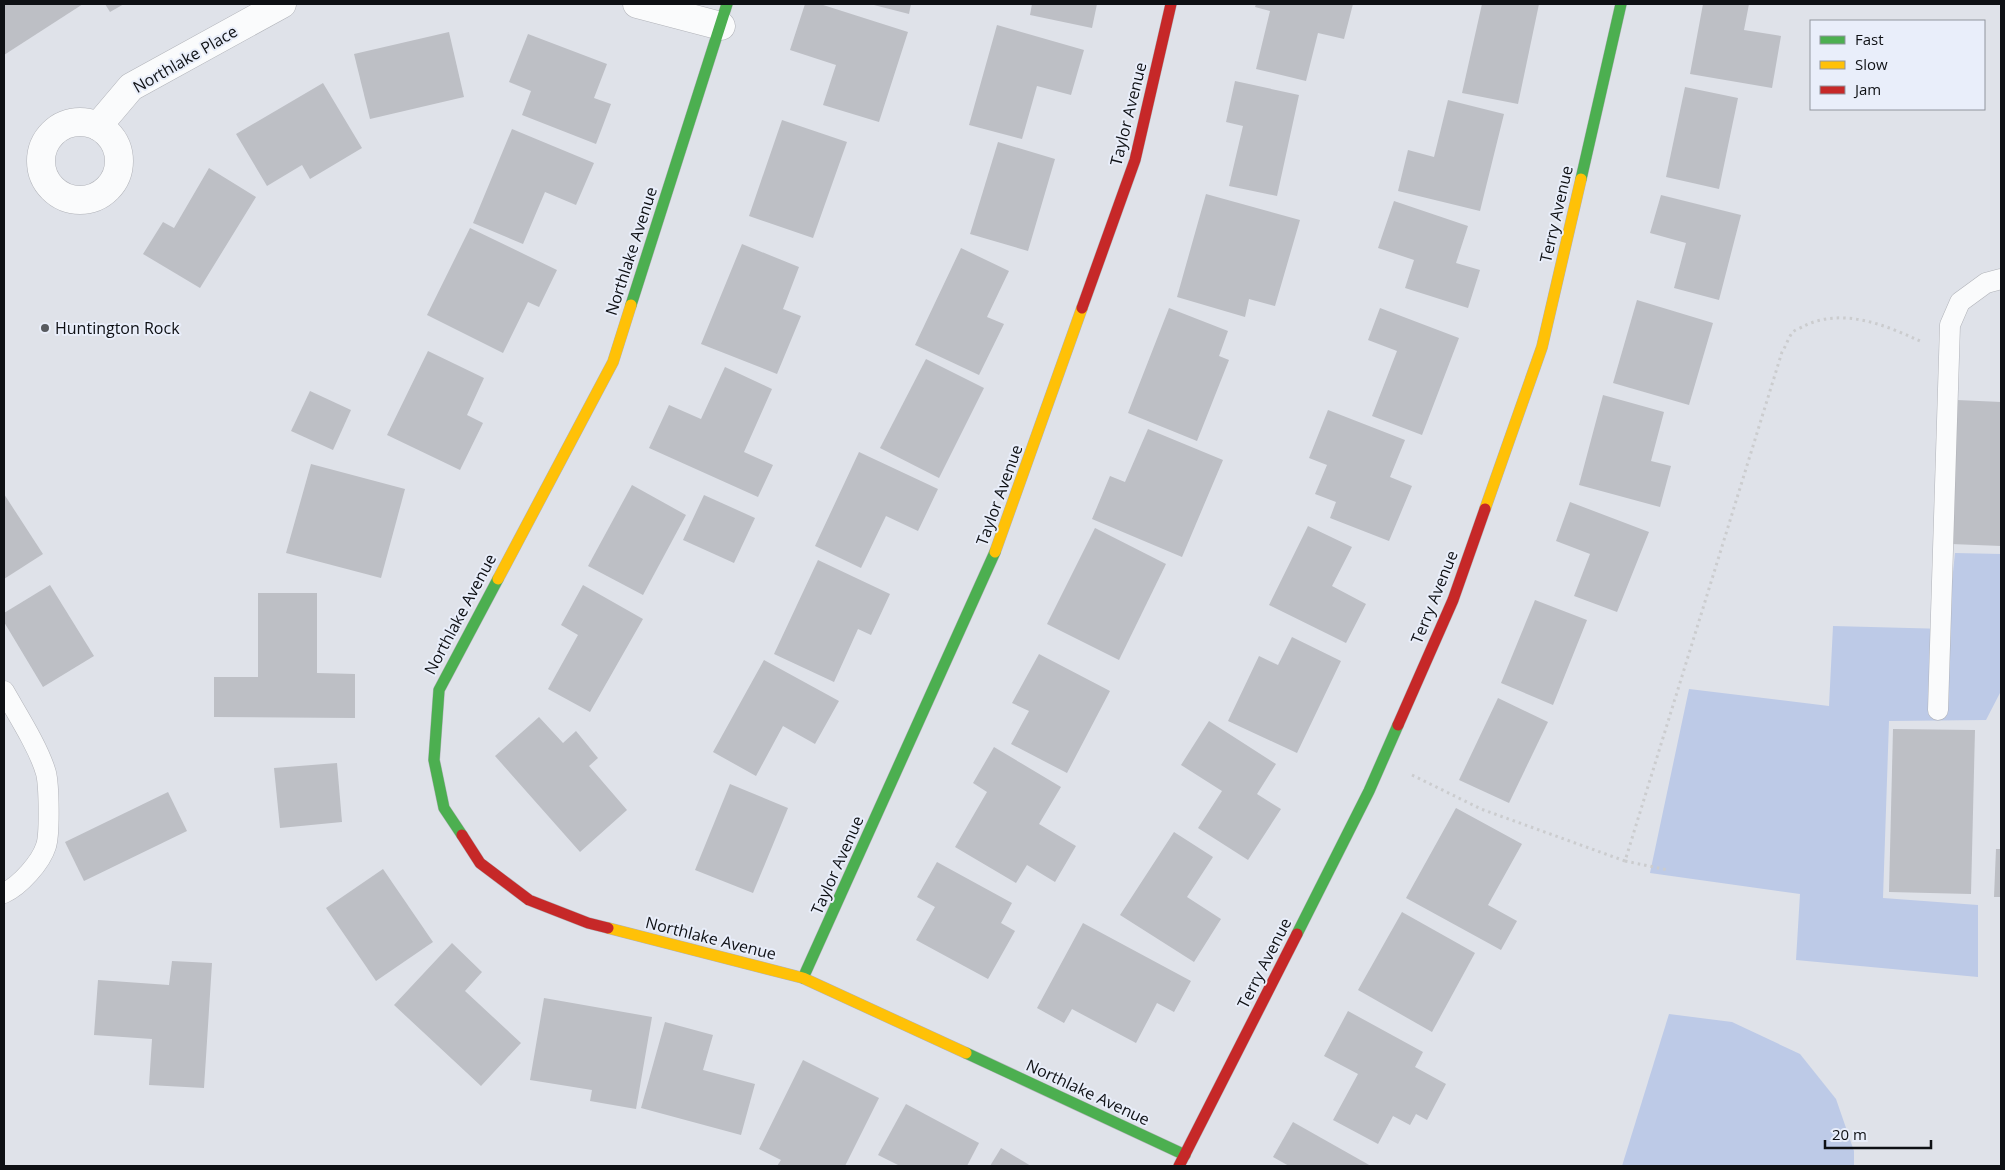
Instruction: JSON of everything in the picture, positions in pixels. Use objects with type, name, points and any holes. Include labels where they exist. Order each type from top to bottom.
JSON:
[{"type":"street","name":"Northlake Place","points":[[98,126],[131,87],[282,4]]},
{"type":"street","points":[[637,4],[724,15]]},
{"type":"street","name":"Taylor Avenue","points":[[803,978],[992,562],[1135,160],[1171,4]]},
{"type":"street","name":"Terry Avenue","points":[[1179,1166],[1369,792],[1453,600],[1542,347],[1621,4]]},
{"type":"street","name":"Northlake Avenue","points":[[724,15],[613,362],[439,690],[434,760],[444,808],[480,863],[529,900],[588,923],[803,978],[1186,1155]]},
{"type":"lane","points":[[1938,710],[1950,325],[1960,302],[1986,283],[2001,278]]},
{"type":"lane","points":[[4,691],[30,738],[46,773],[48,809],[47,845],[34,869],[4,893]]},
{"type":"path","points":[[1625,861],[1782,352],[1793,332],[1813,322],[1835,318],[1865,321],[1893,328],[1925,343],[1950,359]]},
{"type":"path","points":[[1382,761],[1480,809],[1625,861],[1668,870]]},
{"type":"shaded area","points":[[1955,553],[2001,554],[2001,691],[1986,720],[1889,721],[1883,898],[1978,905],[1978,977],[1796,960],[1800,894],[1650,873],[1689,689],[1829,706],[1833,626],[1947,629]]},
{"type":"shaded area","points":[[1669,1014],[1732,1022],[1800,1054],[1836,1099],[1854,1151],[1854,1166],[1622,1166]]},
{"type":"building","points":[[4,4],[83,4],[4,55]]},
{"type":"building","points":[[105,4],[124,4],[110,12]]},
{"type":"building","points":[[805,4],[820,4],[908,32],[879,122],[823,105],[836,65],[790,50]]},
{"type":"building","points":[[870,4],[911,4],[909,14]]},
{"type":"building","points":[[1032,4],[1097,4],[1092,28],[1030,15]]},
{"type":"building","points":[[1256,4],[1353,4],[1344,39],[1318,33],[1306,81],[1256,69],[1270,11],[1255,7]]},
{"type":"building","points":[[1482,4],[1539,4],[1518,104],[1462,93]]},
{"type":"building","points":[[1703,4],[1749,4],[1744,30],[1781,36],[1772,88],[1690,74]]},
{"type":"building","points":[[997,25],[1084,50],[1071,95],[1037,86],[1022,139],[969,125]]},
{"type":"building","points":[[449,32],[464,97],[370,119],[354,54]]},
{"type":"building","points":[[528,34],[607,64],[594,98],[611,104],[596,144],[522,115],[531,91],[509,82]]},
{"type":"building","points":[[1235,81],[1299,95],[1277,196],[1229,186],[1243,126],[1226,122]]},
{"type":"building","points":[[323,83],[362,148],[310,179],[302,165],[267,186],[236,134]]},
{"type":"building","points":[[1685,87],[1738,98],[1719,189],[1666,177]]},
{"type":"building","points":[[1448,100],[1504,114],[1480,211],[1398,191],[1408,150],[1434,157]]},
{"type":"building","points":[[782,120],[847,142],[813,238],[749,216]]},
{"type":"building","points":[[512,129],[594,163],[576,205],[545,192],[523,244],[473,223]]},
{"type":"building","points":[[998,142],[1055,159],[1028,251],[970,234]]},
{"type":"building","points":[[209,168],[256,197],[200,288],[143,254],[163,222],[174,228]]},
{"type":"building","points":[[1206,194],[1300,220],[1275,306],[1249,299],[1245,317],[1177,297]]},
{"type":"building","points":[[1661,195],[1741,215],[1719,300],[1674,288],[1686,243],[1650,233]]},
{"type":"building","points":[[1394,201],[1468,226],[1456,263],[1480,270],[1468,308],[1405,288],[1414,260],[1378,248]]},
{"type":"building","points":[[470,228],[557,270],[539,307],[528,302],[503,353],[427,315]]},
{"type":"building","points":[[742,244],[799,267],[783,309],[801,316],[777,374],[701,344]]},
{"type":"building","points":[[961,248],[1009,271],[987,317],[1004,324],[979,375],[915,345]]},
{"type":"building","points":[[1637,300],[1713,323],[1689,405],[1613,383]]},
{"type":"building","points":[[1169,308],[1228,331],[1219,356],[1229,360],[1197,441],[1128,413]]},
{"type":"building","points":[[1380,308],[1459,338],[1422,435],[1372,416],[1397,351],[1368,340]]},
{"type":"building","points":[[428,351],[484,378],[467,415],[483,423],[460,470],[387,435]]},
{"type":"building","points":[[926,359],[984,388],[939,478],[880,448]]},
{"type":"building","points":[[725,367],[772,389],[744,452],[773,465],[758,497],[649,448],[669,405],[701,419]]},
{"type":"building","points":[[310,391],[351,410],[333,450],[291,431]]},
{"type":"building","points":[[1603,395],[1664,412],[1651,461],[1671,466],[1660,507],[1579,485]]},
{"type":"building","points":[[1957,400],[2001,402],[2001,546],[1951,544]]},
{"type":"building","points":[[1328,410],[1405,440],[1390,477],[1412,486],[1389,541],[1330,518],[1336,502],[1315,494],[1327,465],[1309,458]]},
{"type":"building","points":[[1148,429],[1223,460],[1182,557],[1092,519],[1110,476],[1125,482]]},
{"type":"building","points":[[859,452],[938,489],[918,531],[886,516],[861,568],[815,546]]},
{"type":"building","points":[[311,464],[405,489],[381,578],[286,553]]},
{"type":"building","points":[[632,485],[686,515],[643,595],[588,566]]},
{"type":"building","points":[[4,494],[43,554],[4,579]]},
{"type":"building","points":[[704,495],[755,518],[734,563],[683,540]]},
{"type":"building","points":[[1570,502],[1649,532],[1617,612],[1574,596],[1590,554],[1556,541]]},
{"type":"building","points":[[1308,526],[1352,547],[1332,586],[1366,604],[1346,643],[1269,605]]},
{"type":"building","points":[[1095,528],[1166,564],[1119,660],[1047,624]]},
{"type":"building","points":[[818,560],[890,594],[871,635],[858,629],[834,682],[774,654]]},
{"type":"building","points":[[50,585],[94,656],[43,687],[4,622],[4,613]]},
{"type":"building","points":[[583,585],[643,619],[590,712],[548,689],[578,635],[561,625]]},
{"type":"building","points":[[258,593],[317,593],[317,673],[355,674],[355,718],[214,717],[214,677],[258,677]]},
{"type":"building","points":[[1535,600],[1587,620],[1553,705],[1501,683]]},
{"type":"building","points":[[1292,637],[1341,661],[1297,753],[1228,721],[1259,656],[1278,665]]},
{"type":"building","points":[[1039,654],[1110,691],[1067,773],[1011,744],[1029,711],[1012,703]]},
{"type":"building","points":[[764,660],[839,701],[815,744],[783,726],[756,776],[713,752]]},
{"type":"building","points":[[1498,698],[1548,722],[1509,803],[1459,780]]},
{"type":"building","points":[[539,717],[563,743],[576,731],[598,758],[589,766],[627,810],[580,852],[495,756]]},
{"type":"building","points":[[1209,721],[1276,764],[1257,794],[1281,809],[1248,860],[1198,828],[1222,791],[1181,765]]},
{"type":"building","points":[[1893,729],[1975,730],[1971,894],[1889,892]]},
{"type":"building","points":[[994,747],[1061,787],[1039,824],[1076,846],[1055,882],[1027,865],[1016,883],[955,847],[987,792],[973,783]]},
{"type":"building","points":[[337,763],[342,822],[280,828],[274,768]]},
{"type":"building","points":[[730,784],[788,808],[753,893],[695,870]]},
{"type":"building","points":[[168,792],[187,831],[84,881],[65,842]]},
{"type":"building","points":[[1456,808],[1522,844],[1488,905],[1517,921],[1501,950],[1406,898]]},
{"type":"building","points":[[1174,832],[1213,857],[1187,897],[1221,919],[1194,962],[1120,915]]},
{"type":"building","points":[[1996,849],[2001,849],[2001,897],[1994,897]]},
{"type":"building","points":[[937,862],[1012,903],[1001,923],[1015,931],[988,979],[916,940],[935,907],[917,897]]},
{"type":"building","points":[[383,869],[433,942],[376,981],[326,908]]},
{"type":"building","points":[[1402,912],[1475,953],[1432,1032],[1358,990]]},
{"type":"building","points":[[1083,923],[1191,981],[1174,1012],[1157,1003],[1136,1043],[1072,1009],[1064,1023],[1037,1008]]},
{"type":"building","points":[[452,943],[482,972],[465,991],[521,1043],[481,1086],[394,1005]]},
{"type":"building","points":[[172,961],[212,963],[204,1088],[149,1085],[152,1039],[94,1035],[98,980],[169,985]]},
{"type":"building","points":[[544,998],[652,1017],[636,1109],[590,1101],[592,1090],[530,1080]]},
{"type":"building","points":[[1348,1011],[1423,1052],[1415,1067],[1446,1084],[1427,1120],[1416,1114],[1410,1125],[1393,1116],[1378,1144],[1333,1120],[1358,1074],[1324,1056]]},
{"type":"building","points":[[665,1022],[713,1035],[703,1070],[755,1084],[741,1135],[641,1108]]},
{"type":"building","points":[[803,1060],[879,1098],[845,1166],[777,1166],[781,1160],[759,1149]]},
{"type":"building","points":[[906,1104],[979,1143],[967,1166],[900,1166],[878,1155]]},
{"type":"building","points":[[1293,1122],[1371,1166],[1289,1166],[1273,1157]]},
{"type":"building","points":[[1001,1148],[1031,1166],[990,1166]]},
{"type":"traffic: fast","points":[[631,305],[727,4]]},
{"type":"traffic: fast","points":[[1581,179],[1621,4]]},
{"type":"traffic: fast","points":[[803,978],[995,552]]},
{"type":"traffic: fast","points":[[462,835],[444,808],[434,760],[439,690],[498,579]]},
{"type":"traffic: fast","points":[[1297,934],[1369,791],[1398,725]]},
{"type":"traffic: fast","points":[[966,1053],[1185,1155]]},
{"type":"traffic: slow","points":[[1485,509],[1542,347],[1581,179]]},
{"type":"traffic: slow","points":[[498,579],[613,362],[631,305]]},
{"type":"traffic: slow","points":[[995,552],[1082,308]]},
{"type":"traffic: slow","points":[[608,928],[803,978],[966,1053]]},
{"type":"traffic: jam","points":[[1082,308],[1135,160],[1171,4]]},
{"type":"traffic: jam","points":[[1398,725],[1453,600],[1485,509]]},
{"type":"traffic: jam","points":[[462,835],[480,863],[529,900],[588,923],[608,928]]},
{"type":"traffic: jam","points":[[1179,1166],[1297,934]]},
{"type":"place","name":"Huntington Rock","points":[[45,328]]}]
